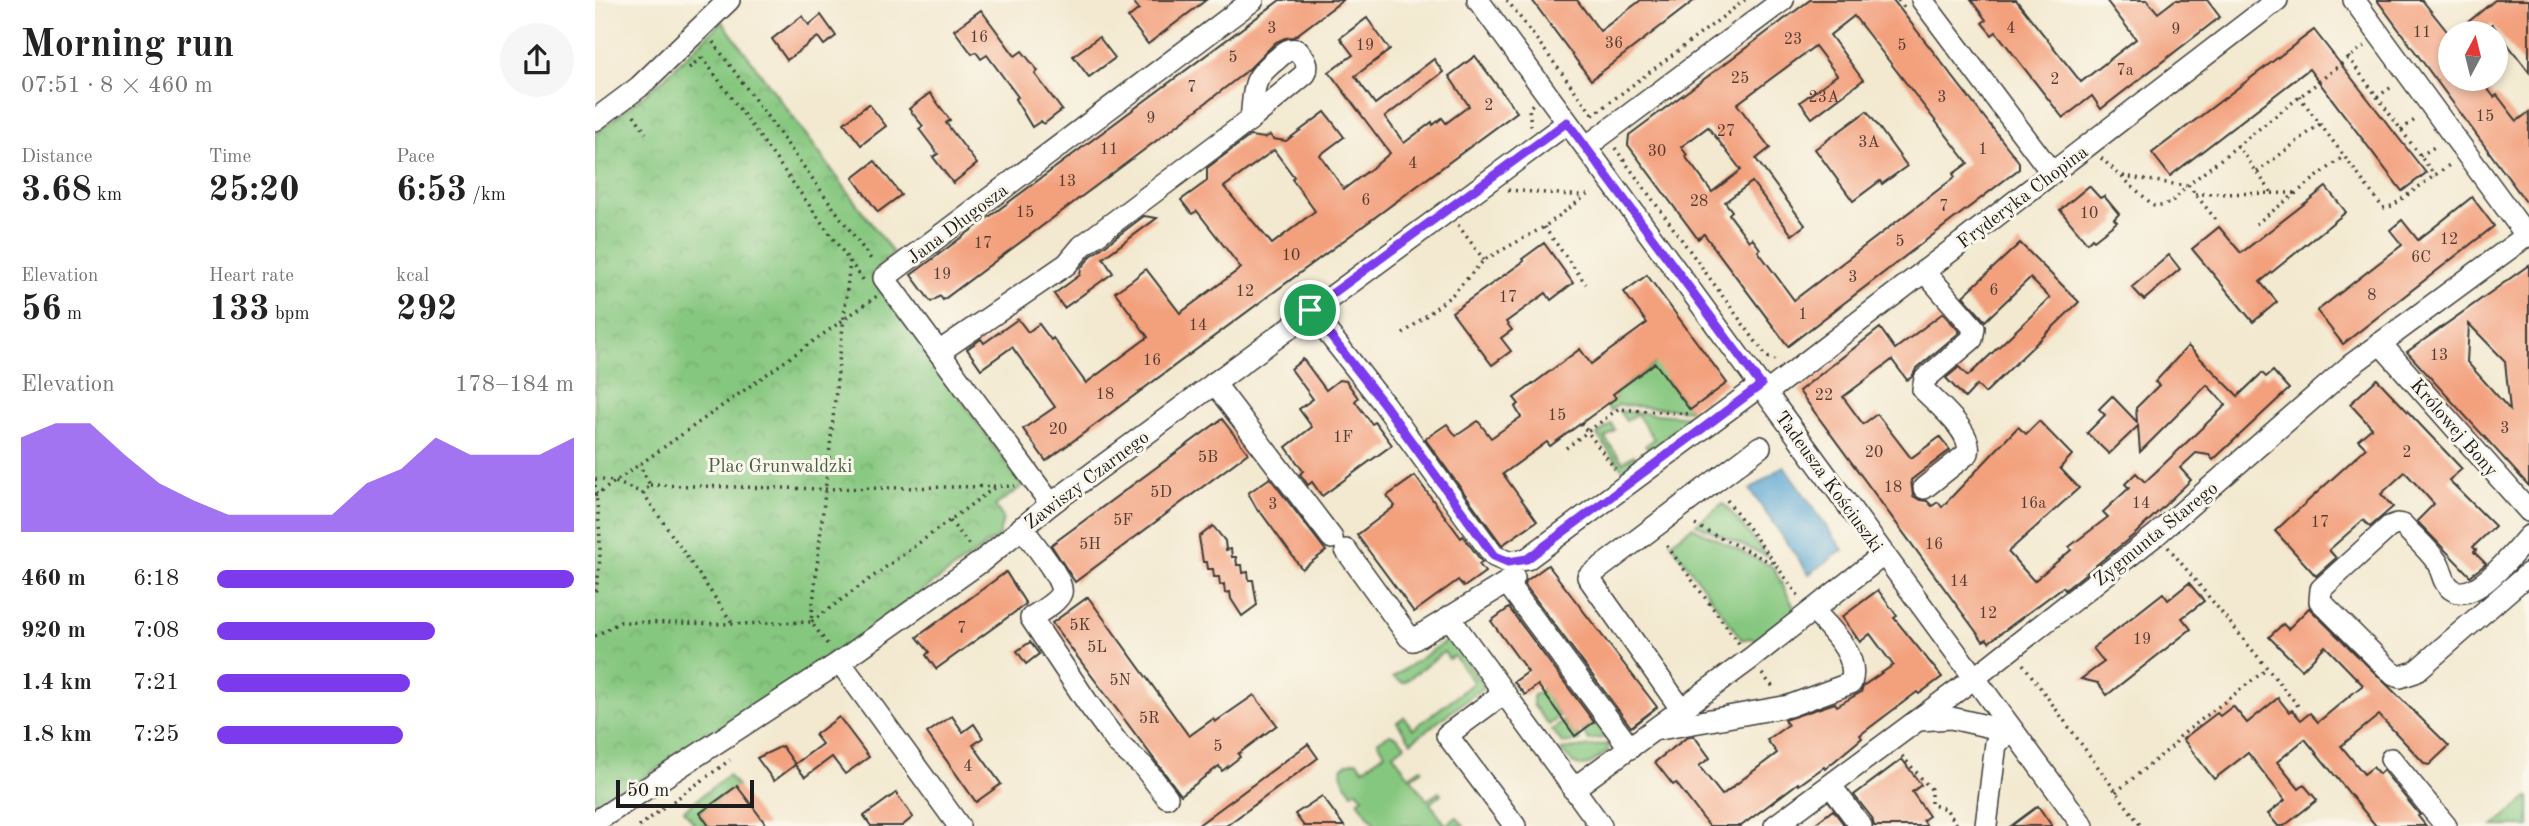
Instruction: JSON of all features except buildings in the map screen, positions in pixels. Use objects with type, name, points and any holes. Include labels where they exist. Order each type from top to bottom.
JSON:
[{"type":"street","points":[[595,120],[639,87],[729,0]]},
{"type":"street","name":"Jana Długosza","points":[[881,289],[1253,0]]},
{"type":"street","name":"Tadeusza Kościuszki","points":[[1478,0],[2083,826]]},
{"type":"street","points":[[1585,147],[1783,0]]},
{"type":"street","name":"Fryderyka Chopina","points":[[1310,310],[1384,404],[1494,556],[1508,562],[1527,559],[1924,271],[2277,0]]},
{"type":"street","points":[[2354,0],[2528,234]]},
{"type":"street","points":[[1914,5],[2052,173]]},
{"type":"street","points":[[939,352],[1067,264],[1082,246],[1251,119]]},
{"type":"street","name":"Zawiszy Czarnego","points":[[595,822],[840,662],[982,561],[1051,504],[1567,122]]},
{"type":"street","name":"Zygmunta Starego","points":[[1775,826],[1973,679],[2157,534],[2351,365],[2528,234]]},
{"type":"street","points":[[1924,271],[1974,327],[1975,333],[1972,339],[1922,384],[1923,389],[1962,431],[1970,445],[1968,453],[1924,488]]},
{"type":"street","points":[[881,289],[939,352],[1051,504]]},
{"type":"street","name":"Królowej Bony","points":[[2380,343],[2529,512]]},
{"type":"street","points":[[1214,383],[1409,637],[1417,639],[1511,581],[1630,748]]},
{"type":"street","points":[[1682,709],[1588,577],[1760,447]]},
{"type":"street","points":[[2529,536],[2479,588],[2464,593],[2453,590],[2446,583],[2438,563],[2403,525],[2397,524],[2389,527],[2321,589],[2319,594],[2328,609],[2400,677],[2415,672],[2529,573]]},
{"type":"street","points":[[1022,527],[1062,586],[1062,593],[1031,618],[1119,745],[1143,766],[1167,797]]},
{"type":"street","points":[[1573,789],[1750,659],[1883,555]]},
{"type":"street","points":[[1654,730],[1789,706],[1851,683],[1853,665],[1840,640],[1812,611]]},
{"type":"street","points":[[1449,617],[1601,826]]},
{"type":"street","points":[[840,662],[959,826]]},
{"type":"street","points":[[1504,693],[1447,735],[1515,826]]},
{"type":"street","points":[[1918,720],[1951,718],[1979,722],[2013,732]]},
{"type":"street","points":[[1986,826],[1996,743],[2013,732]]},
{"type":"street","points":[[2391,759],[2446,826]]},
{"type":"street","points":[[1831,786],[1861,826]]},
{"type":"path","points":[[1507,0],[1593,115],[1745,0]]},
{"type":"path","points":[[1898,0],[1914,5]]},
{"type":"path","points":[[712,41],[881,289]]},
{"type":"path","points":[[2099,156],[2154,206],[2173,201],[2187,186],[2367,44]]},
{"type":"path","points":[[702,57],[850,261],[881,289]]},
{"type":"path","points":[[2348,57],[2435,176]]},
{"type":"path","points":[[2377,97],[2396,84]]},
{"type":"path","points":[[2299,96],[2386,209],[2454,162]]},
{"type":"path","points":[[1528,108],[1530,125]]},
{"type":"path","points":[[634,115],[646,133]]},
{"type":"path","points":[[2401,130],[2420,117]]},
{"type":"path","points":[[2257,172],[2320,124]]},
{"type":"path","points":[[1615,143],[1615,150],[1767,357],[1777,360]]},
{"type":"path","points":[[2420,156],[2440,143]]},
{"type":"path","points":[[2238,145],[2272,193]]},
{"type":"path","points":[[2256,224],[2344,156]]},
{"type":"path","points":[[2121,176],[2187,186],[2217,221]]},
{"type":"path","points":[[1502,190],[1586,196]]},
{"type":"path","points":[[1403,334],[1453,295],[1484,260],[1544,227],[1591,192]]},
{"type":"path","points":[[2195,194],[2296,193]]},
{"type":"path","points":[[1457,223],[1484,260]]},
{"type":"path","points":[[1544,227],[1586,284]]},
{"type":"path","points":[[840,662],[811,622],[850,261]]},
{"type":"path","points":[[596,495],[881,289]]},
{"type":"path","points":[[1566,449],[1618,409],[1693,414]]},
{"type":"path","points":[[1581,423],[1626,485]]},
{"type":"path","points":[[639,463],[650,485]]},
{"type":"path","points":[[595,479],[613,481],[642,494],[733,624]]},
{"type":"path","points":[[595,485],[601,546],[595,593]]},
{"type":"path","points":[[642,494],[650,485],[824,489],[1023,486]]},
{"type":"path","points":[[595,636],[619,622],[811,622],[998,485]]},
{"type":"path","points":[[1727,500],[1812,611]]},
{"type":"path","points":[[950,521],[976,554]]},
{"type":"path","points":[[1695,525],[1776,565]]},
{"type":"path","points":[[2157,534],[2298,707]]},
{"type":"path","points":[[1667,545],[1750,659],[1789,706]]},
{"type":"path","points":[[2021,662],[2141,826]]},
{"type":"path","points":[[2116,792],[2173,746],[2179,737],[2267,669]]},
{"type":"path","points":[[639,826],[739,752]]},
{"type":"path","points":[[1900,755],[1931,789],[1931,804],[1946,809],[1958,826]]},
{"type":"green space","name":"Plac Grunwaldzki","points":[[722,21],[893,253],[872,275],[1023,486],[995,506],[1003,518],[999,536],[835,654],[595,809],[595,134],[661,81]]},
{"type":"green space","points":[[1669,353],[1668,381],[1690,410],[1618,405],[1610,411],[1606,405],[1616,398],[1613,394]]},
{"type":"green space","points":[[1619,411],[1705,418],[1688,427],[1683,424],[1665,437],[1666,446],[1655,451],[1645,446],[1654,439],[1637,414],[1626,421]]},
{"type":"green space","points":[[1611,424],[1615,430],[1605,438],[1623,462],[1634,455],[1636,461],[1627,475],[1597,435]]},
{"type":"green space","points":[[1722,504],[1726,506],[1768,557],[1696,524]]},
{"type":"green space","points":[[1692,527],[1773,567],[1796,611],[1759,641],[1749,638],[1742,640],[1671,543]]},
{"type":"green space","points":[[1446,641],[1453,641],[1484,687],[1411,742],[1397,722],[1404,717],[1413,729],[1472,684],[1472,680],[1454,656],[1449,659],[1444,652],[1403,683],[1393,677]]},
{"type":"green space","points":[[1563,674],[1582,699],[1578,703],[1549,700],[1560,716],[1549,725],[1533,705],[1533,696]]},
{"type":"green space","points":[[1586,706],[1608,737],[1589,740],[1582,731],[1593,723],[1582,709]]},
{"type":"green space","points":[[1564,721],[1575,736],[1578,734],[1580,741],[1563,744],[1552,730]]},
{"type":"green space","points":[[1390,734],[1398,737],[1405,745],[1393,754],[1409,776],[1421,768],[1423,770],[1411,778],[1427,800],[1439,792],[1441,794],[1430,803],[1446,825],[1457,817],[1464,826],[1376,826],[1358,801],[1363,797],[1357,790],[1352,793],[1341,773],[1349,763],[1357,761],[1363,769],[1385,753],[1378,741]]},
{"type":"green space","points":[[1609,744],[1608,751],[1584,766],[1573,763],[1561,750]]},
{"type":"green space","points":[[728,775],[737,786],[700,813],[709,826],[696,826],[684,810]]},
{"type":"green space","points":[[2529,797],[2529,826],[2493,826]]},
{"type":"water","points":[[1784,466],[1843,550],[1809,574],[1750,490]]},
{"type":"route","points":[[1567,122],[1761,385],[1527,559],[1508,562],[1494,556],[1384,404],[1310,310],[1567,122]]}]
